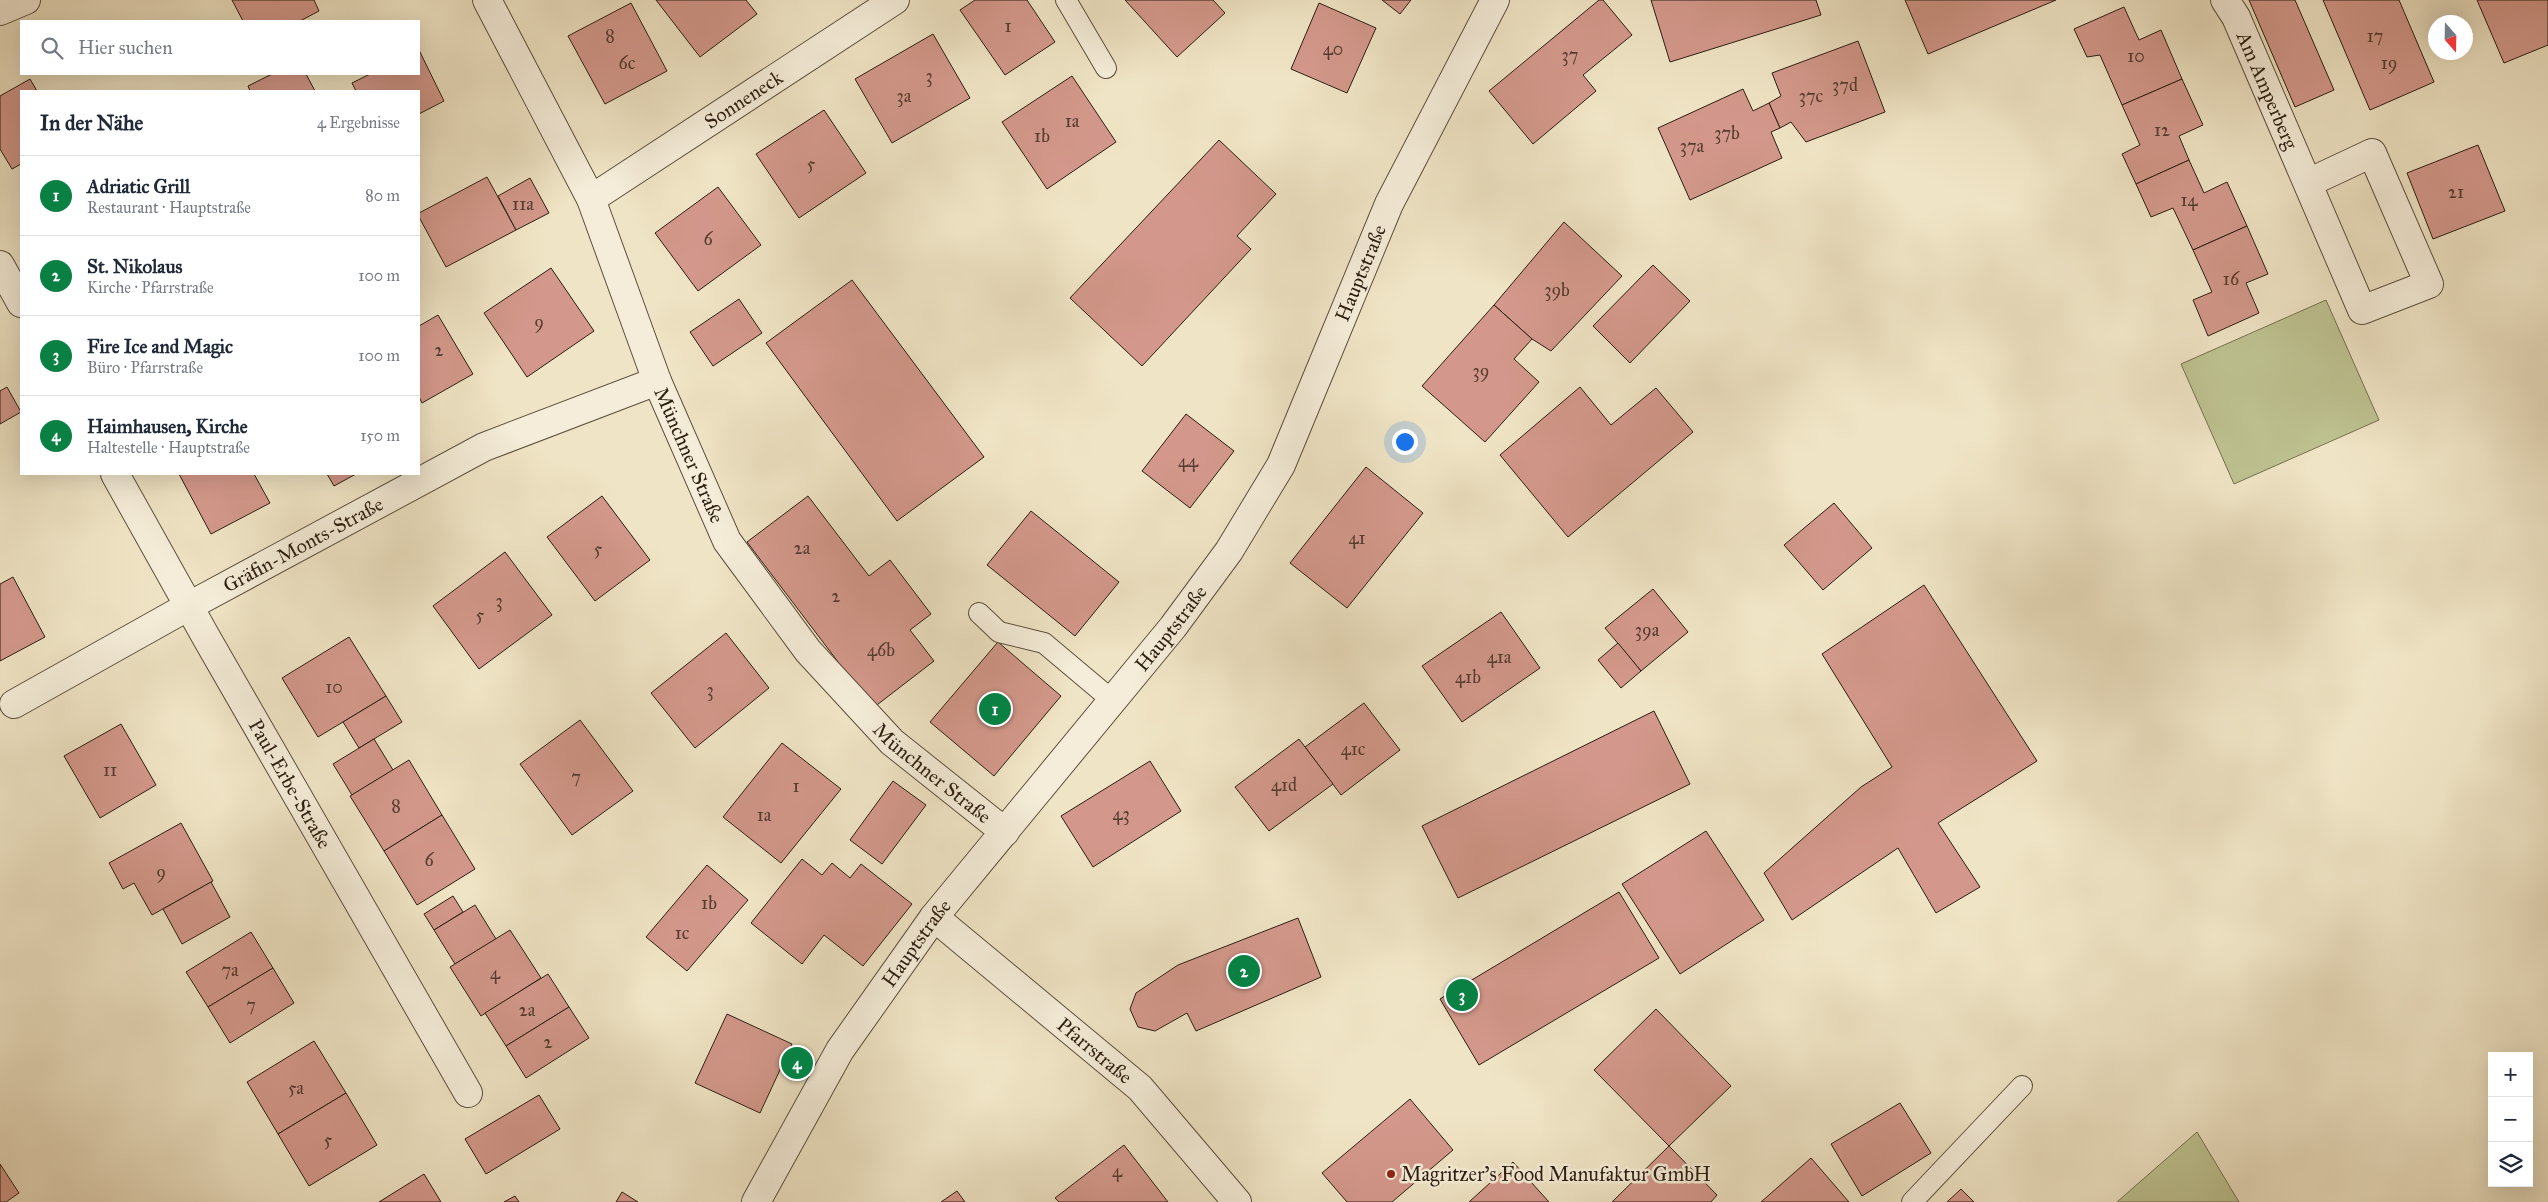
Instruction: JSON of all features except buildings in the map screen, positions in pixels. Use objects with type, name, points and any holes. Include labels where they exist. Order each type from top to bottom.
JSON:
[{"type":"street","points":[[0,10],[26,0]]},
{"type":"street","name":"Münchner Straße","points":[[487,0],[591,198],[657,381],[727,541],[808,651],[892,742],[1005,832]]},
{"type":"street","name":"Sonneneck","points":[[591,198],[895,0]]},
{"type":"street","name":"Hauptstraße","points":[[756,1202],[840,1050],[934,917],[1174,627],[1223,558],[1281,465],[1389,204],[1495,0]]},
{"type":"street","name":"Am Amperberg","points":[[2225,0],[2236,17],[2362,310],[2429,284],[2372,153],[2308,183]]},
{"type":"street","points":[[0,265],[20,302]]},
{"type":"street","name":"Gräfin-Monts-Straße","points":[[14,704],[188,606],[484,447],[657,381]]},
{"type":"street","name":"Paul-Erbe-Straße","points":[[117,475],[188,606],[468,1094]]},
{"type":"street","name":"Pfarrstraße","points":[[934,917],[1140,1088],[1237,1202]]},
{"type":"lane","points":[[1066,0],[1106,68]]},
{"type":"lane","points":[[978,613],[999,632],[1044,643],[1113,701]]},
{"type":"lane","points":[[1912,1202],[2022,1086]]},
{"type":"green space","points":[[2326,300],[2379,420],[2234,484],[2181,364]]},
{"type":"green space","points":[[2197,1132],[2239,1202],[2117,1202]]},
{"type":"place","name":"Adriatic Grill","points":[[995,709]]},
{"type":"place","name":"St. Nikolaus","points":[[1244,971]]},
{"type":"place","name":"Fire Ice and Magic","points":[[1462,995]]},
{"type":"place","name":"Haimhausen, Kirche","points":[[797,1063]]},
{"type":"place","name":"Magritzer's Food Manufaktur GmbH","points":[[1391,1174]]}]
